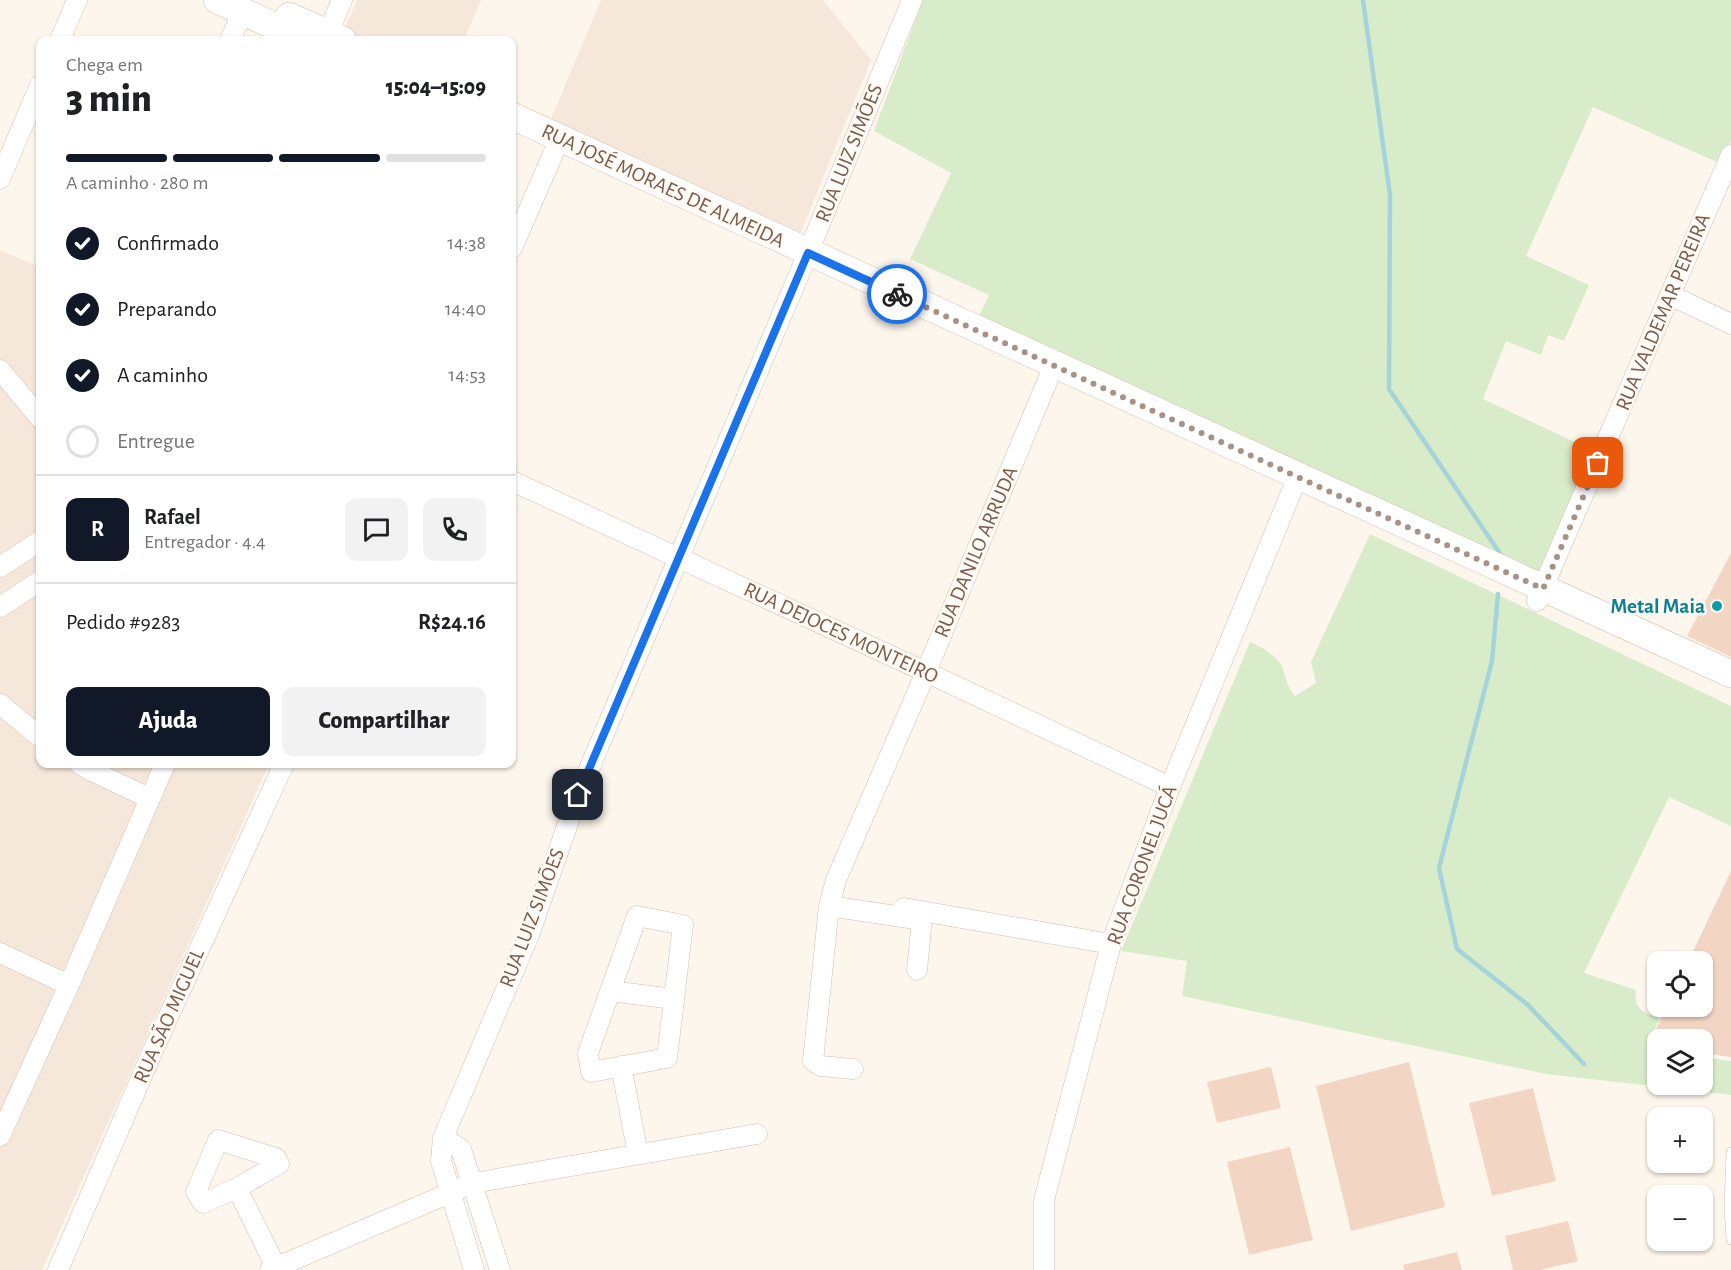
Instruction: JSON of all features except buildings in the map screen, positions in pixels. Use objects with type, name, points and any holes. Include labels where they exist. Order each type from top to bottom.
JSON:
[{"type":"street","points":[[62,36],[77,0]]},
{"type":"street","points":[[217,0],[248,6],[319,36]]},
{"type":"street","points":[[327,36],[342,0]]},
{"type":"street","name":"RUA LUIZ SIMÕES","points":[[443,1138],[529,935],[578,795],[680,559],[912,0]]},
{"type":"street","points":[[232,36],[248,6]]},
{"type":"street","points":[[0,179],[36,94]]},
{"type":"street","name":"RUA JOSÉ MORAES DE ALMEIDA","points":[[516,119],[558,145],[1665,652],[1731,690]]},
{"type":"street","name":"RUA JOSÉ MORAES DE ALMEIDA","points":[[516,134],[558,145]]},
{"type":"street","points":[[516,239],[558,145]]},
{"type":"street","name":"RUA VALDEMAR PEREIRA","points":[[1540,595],[1731,155]]},
{"type":"street","points":[[1670,295],[1731,324]]},
{"type":"street","points":[[0,370],[36,413]]},
{"type":"street","name":"RUA DANILO ARRUDA","points":[[853,1069],[821,1066],[813,1061],[830,901],[836,880],[926,672],[1051,371]]},
{"type":"street","name":"RUA DEJOCES MONTEIRO","points":[[516,483],[1170,787]]},
{"type":"street","name":"RUA CORONEL JUCÁ","points":[[1044,1270],[1044,1200],[1111,944],[1170,787],[1295,483]]},
{"type":"street","points":[[0,567],[36,544]]},
{"type":"street","points":[[0,607],[36,584]]},
{"type":"street","name":"RUA JOSÉ MORAES DE ALMEIDA","points":[[1665,652],[1731,674]]},
{"type":"street","points":[[0,705],[36,734]]},
{"type":"street","points":[[87,768],[149,798]]},
{"type":"street","points":[[0,1136],[69,986],[163,768]]},
{"type":"street","name":"RUA SÃO MIGUEL","points":[[58,1270],[155,1046],[282,768]]},
{"type":"street","points":[[830,901],[1111,944]]},
{"type":"street","points":[[830,901],[916,919],[921,923],[917,970]]},
{"type":"street","points":[[638,916],[683,925],[674,999],[667,1058],[591,1072],[588,1053],[638,916]]},
{"type":"street","points":[[0,953],[69,986]]},
{"type":"street","points":[[610,991],[674,999]]},
{"type":"street","points":[[621,1066],[638,1154]]},
{"type":"street","points":[[237,1188],[273,1268],[473,1183],[757,1134]]},
{"type":"street","points":[[474,1270],[441,1161],[443,1138],[461,1149],[500,1270]]},
{"type":"lane","points":[[1731,1152],[1731,1240]]},
{"type":"shaded area","points":[[357,0],[481,0],[466,36],[355,36],[344,31]]},
{"type":"shaded area","points":[[601,0],[823,0],[871,60],[798,239],[548,126]]},
{"type":"shaded area","points":[[0,250],[36,265],[36,768],[267,768],[42,1270],[0,1270]]},
{"type":"green space","points":[[923,0],[1731,0],[1731,141],[1721,164],[1593,107],[1526,256],[1589,285],[1564,341],[1548,335],[1541,355],[1506,341],[1483,399],[1598,453],[1542,585],[976,322],[989,295],[910,259],[951,173],[874,131]]},
{"type":"green space","points":[[1370,534],[1731,706],[1731,826],[1669,797],[1584,973],[1636,990],[1638,1006],[1647,1013],[1647,1017],[1660,1018],[1655,1029],[1647,1029],[1647,1085],[1546,1074],[1182,996],[1187,961],[1121,951],[1250,642],[1264,649],[1277,660],[1295,696],[1316,683],[1311,662]]},
{"type":"green space","points":[[1713,1058],[1731,1061],[1731,1095],[1713,1093]]},
{"type":"waterway","points":[[1363,0],[1390,195],[1389,389],[1501,558]]},
{"type":"waterway","points":[[1498,594],[1492,661],[1439,868],[1457,949],[1528,1005],[1584,1064]]},
{"type":"way so far","points":[[897,294],[1543,589],[1598,463]]},
{"type":"place","name":"Metal Maia","points":[[1717,606]]},
{"type":"route","points":[[578,795],[808,253],[897,294]]}]
